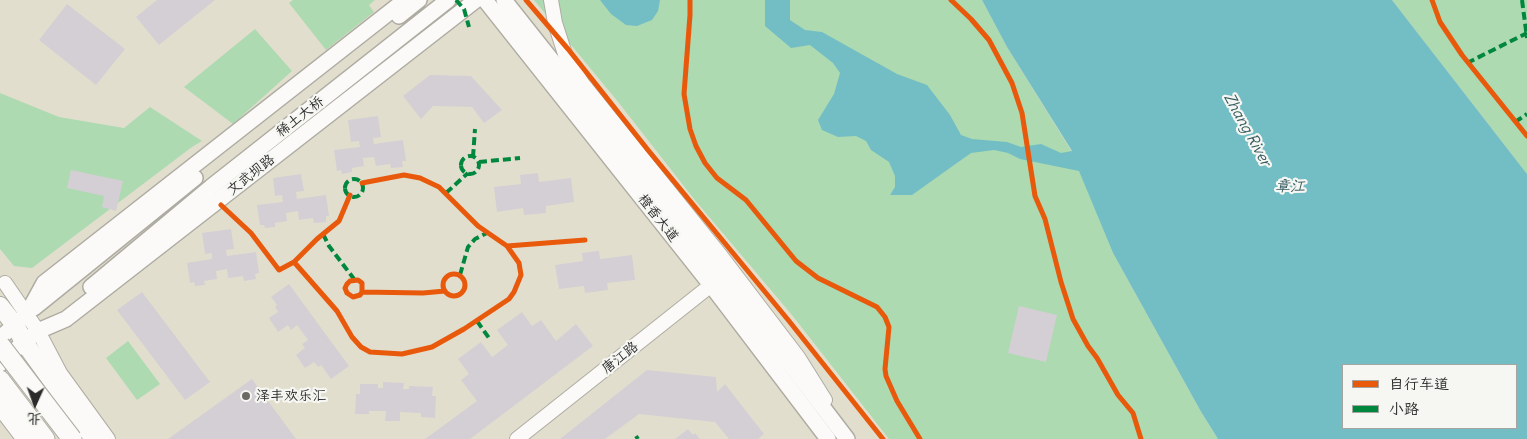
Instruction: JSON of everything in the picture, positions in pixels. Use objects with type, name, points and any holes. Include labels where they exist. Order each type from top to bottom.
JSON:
[{"type":"highway","points":[[0,345],[72,439]]},
{"type":"highway","points":[[0,380],[45,439]]},
{"type":"main road","points":[[0,338],[21,319],[44,283],[405,0]]},
{"type":"main road","name":"稀土大桥","points":[[21,319],[419,0]]},
{"type":"main road","name":"稀土大桥","points":[[38,331],[211,187],[448,0]]},
{"type":"main road","name":"文武坝路","points":[[0,364],[38,331],[66,319],[476,0]]},
{"type":"main road","name":"橙香大道","points":[[484,0],[848,439]]},
{"type":"main road","name":"橙香大道","points":[[504,0],[717,280],[828,439]]},
{"type":"main road","points":[[0,306],[21,319]]},
{"type":"main road","points":[[21,319],[24,342],[94,439]]},
{"type":"main road","points":[[0,405],[25,439]]},
{"type":"street","points":[[551,0],[555,23],[565,54],[582,82],[721,256],[798,357],[848,439]]},
{"type":"street","points":[[2,280],[21,319],[38,331],[60,373],[108,439]]},
{"type":"street","name":"唐江路","points":[[517,439],[717,280]]},
{"type":"street","points":[[0,416],[25,439]]},
{"type":"green space","points":[[293,0],[375,0],[369,5],[374,12],[326,50],[289,3]]},
{"type":"green space","points":[[534,0],[982,0],[1007,47],[1072,152],[1113,253],[1218,439],[889,439],[792,315],[694,199],[619,103]]},
{"type":"green space","points":[[1392,0],[1527,0],[1527,174]]},
{"type":"green space","points":[[255,29],[292,71],[233,124],[184,87]]},
{"type":"green space","points":[[0,93],[59,117],[124,128],[150,107],[202,141],[32,268],[14,266],[0,249]]},
{"type":"green space","points":[[128,341],[160,384],[137,400],[106,358]]},
{"type":"water","points":[[600,0],[660,0],[658,11],[652,20],[637,26],[626,25],[611,14]]},
{"type":"water","name":"章江","points":[[765,0],[790,0],[790,20],[805,30],[822,32],[897,74],[927,85],[950,115],[961,135],[972,139],[1007,142],[1021,147],[1041,144],[1061,153],[1072,151],[1007,47],[982,0],[1392,0],[1527,174],[1527,439],[1218,439],[1113,253],[1079,171],[1020,159],[1008,153],[994,150],[971,153],[912,195],[890,195],[895,187],[895,176],[889,162],[871,150],[866,141],[856,136],[838,137],[822,130],[818,120],[834,94],[840,73],[833,63],[810,45],[791,48],[765,26]]},
{"type":"building","points":[[157,0],[215,0],[159,45],[136,17]]},
{"type":"building","points":[[67,4],[125,49],[96,85],[39,40]]},
{"type":"building","points":[[430,75],[471,76],[502,110],[484,123],[472,107],[433,106],[421,119],[403,96]]},
{"type":"building","points":[[378,116],[381,137],[373,138],[374,144],[403,140],[406,161],[402,161],[403,167],[391,168],[390,164],[376,166],[374,157],[363,158],[364,166],[352,168],[352,172],[342,174],[341,170],[337,171],[334,150],[360,147],[359,141],[351,142],[348,120]]},
{"type":"building","points":[[71,170],[123,181],[116,211],[102,207],[104,196],[67,188]]},
{"type":"building","points":[[538,173],[539,182],[571,178],[574,202],[546,206],[546,213],[524,215],[523,208],[497,212],[494,187],[521,184],[520,175]]},
{"type":"building","points":[[301,174],[304,191],[296,192],[297,199],[326,195],[329,216],[326,216],[326,222],[314,223],[313,218],[299,220],[298,211],[286,213],[287,221],[275,223],[275,227],[265,228],[264,225],[260,225],[257,205],[283,202],[282,195],[275,196],[273,178]]},
{"type":"building","points":[[231,229],[234,249],[226,250],[227,256],[256,252],[259,273],[255,274],[256,279],[244,281],[243,276],[228,278],[227,269],[216,271],[217,279],[204,281],[205,285],[195,286],[194,282],[190,283],[187,263],[212,259],[212,253],[205,254],[202,233]]},
{"type":"building","points":[[599,251],[600,259],[632,255],[635,280],[607,283],[608,290],[585,293],[584,286],[559,289],[555,265],[583,261],[582,253]]},
{"type":"building","points":[[289,284],[349,366],[331,379],[321,365],[318,367],[314,362],[305,368],[296,355],[305,348],[302,344],[308,340],[297,325],[291,330],[288,325],[278,332],[269,318],[278,312],[275,307],[277,305],[271,297]]},
{"type":"building","points":[[142,292],[210,382],[185,400],[117,310]]},
{"type":"building","points":[[1019,306],[1057,315],[1046,362],[1008,353]]},
{"type":"building","points":[[522,312],[532,326],[541,320],[556,341],[576,324],[593,346],[470,439],[425,439],[477,401],[461,380],[469,374],[458,359],[481,342],[492,357],[508,345],[497,330]]},
{"type":"building","points":[[647,370],[716,377],[717,392],[725,384],[764,434],[758,439],[729,439],[715,422],[639,414],[605,439],[560,439]]},
{"type":"building","name":"泽丰欢乐汇","points":[[252,379],[296,439],[168,439]]},
{"type":"building","points":[[383,382],[404,383],[403,389],[409,389],[409,386],[433,387],[432,396],[436,396],[435,418],[421,417],[421,413],[400,412],[400,421],[385,421],[386,411],[369,411],[369,414],[355,414],[356,394],[360,394],[360,384],[378,384],[378,388],[383,388]]},
{"type":"building","points":[[688,429],[700,439],[675,439]]},
{"type":"marked path","points":[[456,0],[464,9],[469,27]]},
{"type":"marked path","points":[[1522,0],[1527,38]]},
{"type":"marked path","points":[[1467,63],[1527,33]]},
{"type":"marked path","points":[[1515,122],[1527,114]]},
{"type":"marked path","points":[[473,157],[475,129]]},
{"type":"marked path","points":[[470,156],[476,159],[479,165],[476,171],[470,174],[464,171],[461,165],[464,159],[470,156]]},
{"type":"marked path","points":[[479,162],[520,158]]},
{"type":"marked path","points":[[446,193],[468,173]]},
{"type":"marked path","points":[[354,179],[360,182],[363,188],[360,194],[354,197],[348,194],[345,188],[348,182],[354,179]]},
{"type":"marked path","points":[[460,275],[468,247],[475,239],[487,233]]},
{"type":"marked path","points":[[323,234],[329,246],[354,279]]},
{"type":"marked path","points":[[477,321],[489,338]]},
{"type":"cycle path","points":[[526,0],[568,49],[883,439]]},
{"type":"cycle path","points":[[690,0],[684,94],[690,129],[696,146],[705,163],[717,178],[746,200],[796,261],[818,278],[877,307],[885,317],[889,327],[886,376],[897,401],[920,439]]},
{"type":"cycle path","points":[[951,0],[989,40],[1012,83],[1022,113],[1035,196],[1045,219],[1061,282],[1073,319],[1118,395],[1133,413],[1141,439]]},
{"type":"cycle path","points":[[1432,0],[1440,22],[1462,55],[1527,136]]},
{"type":"cycle path","points":[[294,262],[337,311],[352,337],[361,347],[370,352],[402,354],[432,347],[464,329],[509,299],[521,275],[519,263],[507,246],[478,226],[439,187],[420,178],[404,175],[362,183]]},
{"type":"cycle path","points":[[221,205],[251,233],[279,270],[294,262],[317,239],[339,221],[350,195]]},
{"type":"cycle path","points":[[507,246],[585,240]]},
{"type":"cycle path","points":[[450,274],[458,274],[465,281],[465,285],[465,289],[458,296],[450,296],[443,289],[443,281],[450,274]]},
{"type":"cycle path","points":[[362,292],[362,283],[358,280],[350,281],[345,288],[347,293],[353,297],[360,295],[362,292],[423,293],[445,291]]},
{"type":"place","name":"泽丰欢乐汇","points":[[246,396]]},
{"type":"water label","name":"Zhang River","points":[[1247,130]]}]
